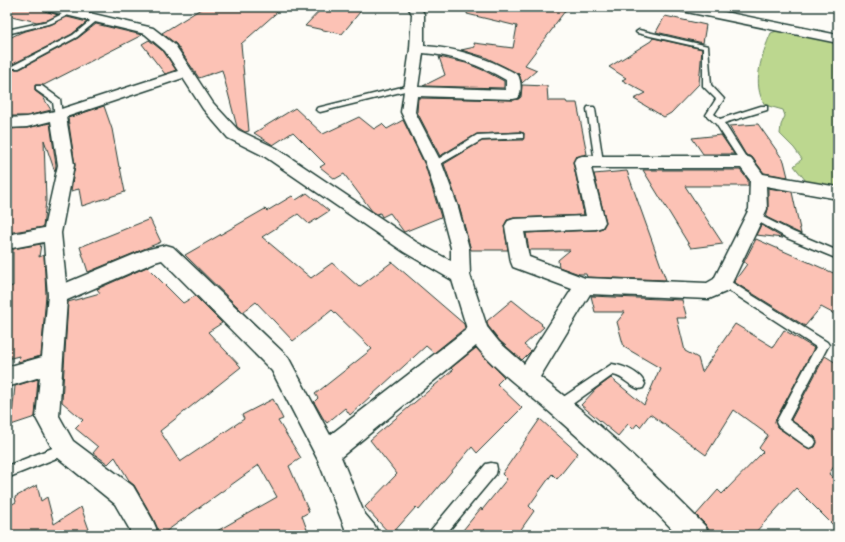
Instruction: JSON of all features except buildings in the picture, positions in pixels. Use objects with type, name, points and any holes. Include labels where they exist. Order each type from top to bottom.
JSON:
[{"type":"street","points":[[48,7],[149,31],[170,48],[208,106],[233,134],[270,152],[410,247],[460,275]]},
{"type":"street","points":[[414,7],[418,14],[417,49],[410,89],[408,112],[434,164],[449,207],[460,248],[460,275],[478,332],[492,349],[526,380],[560,406],[643,480],[696,535]]},
{"type":"street","points":[[682,7],[838,39]]},
{"type":"street","points":[[410,89],[513,95],[513,78],[490,66],[450,52],[417,49]]},
{"type":"street","points":[[7,123],[27,122],[58,115],[186,73]]},
{"type":"street","points":[[58,115],[66,165],[52,233],[58,295],[47,418],[65,449],[124,495],[143,528],[143,535]]},
{"type":"street","points":[[582,162],[599,162],[745,162],[758,179],[758,209],[721,285],[709,290],[584,286],[520,262],[514,226],[596,222],[582,162]]},
{"type":"street","points":[[758,179],[838,193]]},
{"type":"street","points":[[7,242],[52,233]]},
{"type":"street","points":[[58,295],[152,255],[166,252],[280,364],[327,453],[359,533]]},
{"type":"street","points":[[526,380],[584,286]]},
{"type":"street","points":[[327,453],[478,332]]},
{"type":"street","points":[[7,377],[52,364]]},
{"type":"lane","points":[[7,32],[50,22],[70,12]]},
{"type":"lane","points":[[16,66],[75,36],[97,18]]},
{"type":"lane","points":[[639,32],[706,47],[707,86],[720,99],[710,115],[719,122],[745,162]]},
{"type":"lane","points":[[39,88],[57,101],[58,115]]},
{"type":"lane","points":[[320,110],[410,89]]},
{"type":"lane","points":[[719,122],[764,108]]},
{"type":"lane","points":[[591,109],[599,162]]},
{"type":"lane","points":[[434,164],[480,137],[520,136]]},
{"type":"lane","points":[[754,216],[790,235],[838,255]]},
{"type":"lane","points":[[723,281],[823,345],[782,422],[810,442]]},
{"type":"lane","points":[[560,406],[612,369],[622,371],[639,384]]},
{"type":"lane","points":[[7,472],[65,449]]},
{"type":"lane","points":[[436,535],[491,469]]},
{"type":"green space","points":[[803,27],[838,35],[838,184],[830,189],[806,181],[794,166],[802,159],[794,148],[780,134],[781,125],[785,116],[783,110],[765,105],[759,88],[758,79],[761,59],[771,33],[785,28]]}]
